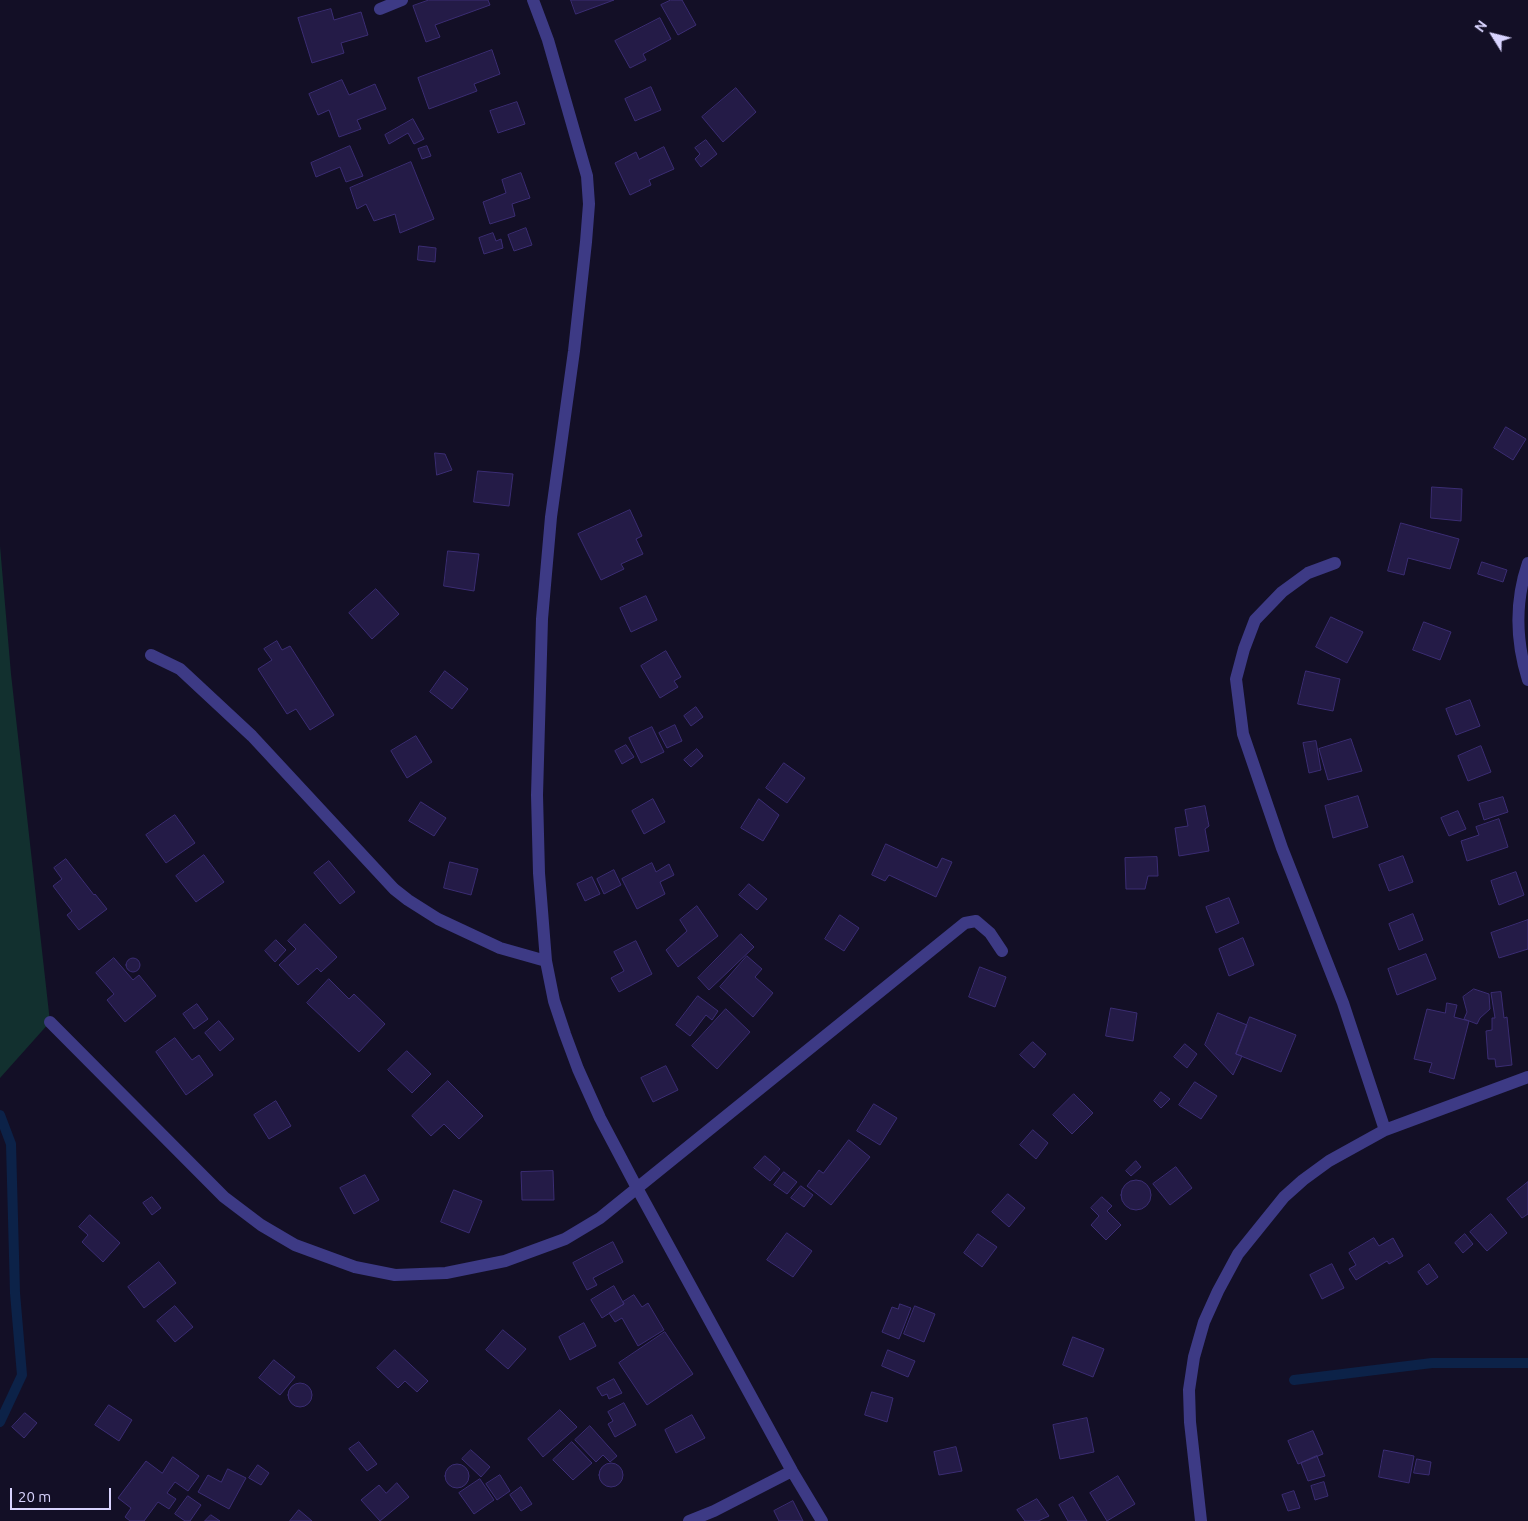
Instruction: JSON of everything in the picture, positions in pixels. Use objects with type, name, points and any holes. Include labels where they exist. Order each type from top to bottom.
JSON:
[{"type":"street","points":[[380,9],[402,0]]},
{"type":"street","points":[[534,0],[548,40],[587,176],[589,204],[574,351],[551,518],[542,619],[537,795],[539,873],[546,961],[554,1001],[578,1069],[600,1118],[636,1188],[792,1471],[822,1521]]},
{"type":"street","points":[[1528,563],[1522,580],[1518,620],[1520,649],[1528,680]]},
{"type":"street","points":[[1335,564],[1308,573],[1282,592],[1255,620],[1244,649],[1236,680],[1243,734],[1282,848],[1343,1003],[1385,1130]]},
{"type":"street","points":[[151,655],[180,669],[252,736],[394,889],[408,900],[438,919],[500,948],[546,961]]},
{"type":"street","points":[[50,1022],[224,1197],[261,1225],[295,1245],[355,1267],[395,1275],[446,1273],[504,1261],[565,1239],[600,1218],[965,923],[976,921],[990,933],[1002,952]]},
{"type":"street","points":[[1201,1521],[1190,1422],[1189,1390],[1194,1357],[1202,1331],[1218,1291],[1238,1254],[1284,1197],[1329,1161],[1385,1130],[1528,1077]]},
{"type":"street","points":[[689,1521],[792,1471]]},
{"type":"green space","points":[[0,546],[11,674],[50,1022],[0,1078]]},
{"type":"building","points":[[429,0],[488,0],[490,5],[435,25],[440,37],[426,42],[413,6]]},
{"type":"building","points":[[571,0],[614,0],[576,14]]},
{"type":"building","points":[[671,0],[682,0],[696,25],[678,35],[661,5]]},
{"type":"building","points":[[331,9],[334,20],[361,12],[368,35],[341,43],[344,53],[312,63],[298,18]]},
{"type":"building","points":[[660,18],[671,39],[643,54],[646,60],[630,68],[615,41]]},
{"type":"building","points":[[492,50],[500,74],[474,84],[477,91],[429,109],[418,78]]},
{"type":"building","points":[[342,80],[349,95],[375,84],[386,109],[357,120],[361,129],[339,137],[329,110],[318,115],[309,94]]},
{"type":"building","points":[[651,87],[661,110],[635,121],[625,99]]},
{"type":"building","points":[[736,88],[756,112],[723,142],[702,117]]},
{"type":"building","points":[[517,102],[525,124],[498,133],[490,111]]},
{"type":"building","points":[[413,119],[424,139],[414,144],[408,133],[389,144],[385,135]]},
{"type":"building","points":[[706,140],[717,154],[701,167],[695,159],[700,154],[695,148]]},
{"type":"building","points":[[350,146],[363,176],[346,182],[340,167],[316,177],[311,163]]},
{"type":"building","points":[[427,146],[431,156],[422,159],[418,149]]},
{"type":"building","points":[[664,147],[674,169],[649,180],[651,185],[630,195],[615,163],[636,152],[639,159]]},
{"type":"building","points":[[411,162],[434,219],[400,233],[395,214],[374,221],[366,204],[357,209],[350,188]]},
{"type":"building","points":[[521,173],[530,198],[512,204],[515,216],[490,224],[483,202],[506,193],[502,180]]},
{"type":"building","points":[[526,228],[532,245],[514,251],[508,235]]},
{"type":"building","points":[[493,233],[496,241],[501,239],[503,248],[484,254],[479,238]]},
{"type":"building","points":[[419,246],[436,248],[435,262],[418,260]]},
{"type":"building","points":[[1506,427],[1526,439],[1513,460],[1494,448]]},
{"type":"building","points":[[435,453],[445,454],[452,470],[437,475]]},
{"type":"building","points":[[478,471],[513,474],[509,506],[474,502]]},
{"type":"building","points":[[1432,487],[1462,489],[1461,521],[1431,518]]},
{"type":"building","points":[[630,510],[642,536],[636,539],[643,554],[621,564],[624,569],[601,580],[578,534]]},
{"type":"building","points":[[1401,523],[1459,539],[1450,569],[1408,558],[1404,575],[1388,571]]},
{"type":"building","points":[[448,551],[479,554],[474,591],[444,586]]},
{"type":"building","points":[[1482,562],[1507,570],[1503,582],[1478,574]]},
{"type":"building","points":[[376,589],[399,614],[372,639],[349,613]]},
{"type":"building","points":[[646,596],[657,620],[631,632],[620,608]]},
{"type":"building","points":[[1331,617],[1363,632],[1347,663],[1316,647]]},
{"type":"building","points":[[1424,622],[1451,632],[1440,660],[1413,650]]},
{"type":"building","points":[[277,641],[282,650],[290,646],[334,715],[310,730],[296,709],[287,714],[258,669],[272,660],[264,649]]},
{"type":"building","points":[[666,651],[681,677],[674,681],[678,687],[660,698],[641,666]]},
{"type":"building","points":[[445,671],[468,689],[452,709],[430,692]]},
{"type":"building","points":[[1306,671],[1340,679],[1333,711],[1298,704]]},
{"type":"building","points":[[1470,700],[1480,726],[1456,735],[1446,709]]},
{"type":"building","points":[[696,707],[703,717],[691,726],[684,716]]},
{"type":"building","points":[[675,725],[682,741],[667,748],[659,733]]},
{"type":"building","points":[[652,727],[664,752],[641,763],[629,738]]},
{"type":"building","points":[[416,736],[432,762],[407,778],[391,751]]},
{"type":"building","points":[[1351,739],[1362,771],[1328,780],[1319,749]]},
{"type":"building","points":[[1316,741],[1321,770],[1309,773],[1303,743]]},
{"type":"building","points":[[626,745],[634,757],[622,764],[615,751]]},
{"type":"building","points":[[1481,746],[1491,772],[1468,781],[1458,756]]},
{"type":"building","points":[[697,749],[703,756],[691,767],[684,760]]},
{"type":"building","points":[[784,763],[805,778],[787,803],[766,788]]},
{"type":"building","points":[[1358,796],[1368,827],[1333,838],[1325,806]]},
{"type":"building","points":[[1503,797],[1508,812],[1484,820],[1479,804]]},
{"type":"building","points":[[653,799],[665,822],[644,834],[632,811]]},
{"type":"building","points":[[759,799],[779,815],[763,841],[741,828]]},
{"type":"building","points":[[421,802],[446,818],[434,836],[409,821]]},
{"type":"building","points":[[1205,806],[1209,826],[1205,829],[1209,851],[1179,856],[1175,828],[1188,826],[1185,810]]},
{"type":"building","points":[[1458,811],[1466,829],[1449,836],[1441,818]]},
{"type":"building","points":[[175,815],[195,843],[166,863],[146,835]]},
{"type":"building","points":[[1499,819],[1508,847],[1467,861],[1461,841],[1479,835],[1476,827]]},
{"type":"building","points":[[886,844],[937,868],[942,858],[952,862],[936,897],[889,875],[885,881],[872,875]]},
{"type":"building","points":[[204,855],[224,882],[196,902],[176,876]]},
{"type":"building","points":[[1403,856],[1413,882],[1389,891],[1379,865]]},
{"type":"building","points":[[1157,857],[1158,876],[1148,876],[1145,889],[1126,889],[1125,858]]},
{"type":"building","points":[[66,859],[107,909],[79,930],[67,915],[72,911],[53,886],[62,879],[54,868]]},
{"type":"building","points":[[329,861],[355,892],[340,904],[314,873]]},
{"type":"building","points":[[450,862],[478,869],[471,895],[444,888]]},
{"type":"building","points":[[652,863],[656,872],[669,864],[674,875],[660,882],[665,894],[637,909],[622,879]]},
{"type":"building","points":[[614,870],[621,885],[604,894],[597,879]]},
{"type":"building","points":[[1516,872],[1524,895],[1499,905],[1491,881]]},
{"type":"building","points":[[592,877],[600,894],[585,901],[577,884]]},
{"type":"building","points":[[749,884],[767,899],[757,910],[739,895]]},
{"type":"building","points":[[1229,898],[1239,923],[1216,933],[1206,907]]},
{"type":"building","points":[[697,906],[718,936],[678,967],[666,950],[687,931],[680,920]]},
{"type":"building","points":[[1413,914],[1423,940],[1399,950],[1389,924]]},
{"type":"building","points":[[840,915],[859,928],[844,951],[825,939]]},
{"type":"building","points":[[1528,920],[1528,949],[1499,958],[1491,933]]},
{"type":"building","points":[[305,924],[337,957],[321,972],[317,968],[298,985],[279,965],[296,949],[288,941]]},
{"type":"building","points":[[741,934],[754,947],[709,990],[698,978]]},
{"type":"building","points":[[1243,938],[1254,965],[1229,976],[1219,949]]},
{"type":"building","points":[[276,940],[286,950],[275,962],[265,951]]},
{"type":"building","points":[[636,941],[652,974],[619,992],[611,978],[624,971],[614,952]]},
{"type":"building","points":[[1426,954],[1436,979],[1397,995],[1388,969]]},
{"type":"building","points":[[747,956],[762,969],[755,977],[773,993],[753,1017],[720,987]]},
{"type":"building","points":[[114,958],[133,980],[139,975],[156,996],[125,1022],[107,1000],[114,994],[96,973]]},
{"type":"building","points":[[130,958],[136,958],[140,965],[136,972],[130,972],[126,968],[126,962]]},
{"type":"building","points":[[980,967],[1006,977],[995,1007],[969,997]]},
{"type":"building","points":[[329,979],[349,999],[354,994],[385,1024],[359,1052],[307,1003]]},
{"type":"building","points":[[1474,989],[1489,994],[1490,1009],[1480,1018],[1477,1024],[1464,1019],[1467,1012],[1463,997]]},
{"type":"building","points":[[1501,992],[1504,1018],[1507,1017],[1512,1065],[1496,1067],[1495,1059],[1488,1059],[1486,1031],[1492,1030],[1492,1018],[1495,1018],[1491,993]]},
{"type":"building","points":[[698,996],[718,1011],[712,1020],[706,1015],[690,1036],[676,1025]]},
{"type":"building","points":[[1447,1003],[1457,1005],[1454,1017],[1469,1021],[1454,1079],[1429,1072],[1432,1063],[1414,1059],[1427,1009],[1445,1013]]},
{"type":"building","points":[[197,1004],[208,1019],[194,1029],[183,1014]]},
{"type":"building","points":[[1111,1008],[1137,1013],[1133,1041],[1106,1036]]},
{"type":"building","points":[[726,1009],[750,1032],[717,1069],[692,1046]]},
{"type":"building","points":[[1218,1013],[1247,1025],[1236,1054],[1242,1056],[1233,1075],[1205,1045]]},
{"type":"building","points":[[1250,1017],[1296,1035],[1281,1072],[1236,1054]]},
{"type":"building","points":[[219,1021],[234,1039],[220,1051],[205,1033]]},
{"type":"building","points":[[175,1038],[192,1060],[199,1055],[213,1075],[186,1095],[156,1052]]},
{"type":"building","points":[[1033,1042],[1046,1054],[1034,1068],[1020,1055]]},
{"type":"building","points":[[1185,1044],[1197,1054],[1187,1068],[1174,1057]]},
{"type":"building","points":[[407,1051],[431,1074],[412,1093],[388,1070]]},
{"type":"building","points":[[666,1066],[678,1090],[653,1102],[641,1078]]},
{"type":"building","points":[[448,1081],[483,1116],[459,1139],[444,1124],[431,1136],[412,1116]]},
{"type":"building","points":[[1195,1082],[1217,1096],[1201,1119],[1179,1105]]},
{"type":"building","points":[[1161,1092],[1170,1099],[1161,1108],[1154,1101]]},
{"type":"building","points":[[1074,1094],[1093,1113],[1072,1134],[1053,1115]]},
{"type":"building","points":[[276,1101],[291,1126],[269,1139],[254,1115]]},
{"type":"building","points":[[874,1104],[897,1118],[880,1145],[857,1131]]},
{"type":"building","points":[[1033,1130],[1048,1143],[1036,1159],[1020,1145]]},
{"type":"building","points":[[849,1140],[870,1157],[831,1205],[807,1186],[819,1170],[823,1173]]},
{"type":"building","points":[[765,1156],[780,1169],[770,1181],[754,1168]]},
{"type":"building","points":[[1136,1161],[1141,1167],[1131,1176],[1126,1171]]},
{"type":"building","points":[[1176,1167],[1192,1188],[1170,1205],[1153,1184]]},
{"type":"building","points":[[553,1171],[554,1200],[522,1200],[521,1172]]},
{"type":"building","points":[[784,1172],[797,1182],[787,1194],[774,1185]]},
{"type":"building","points":[[365,1175],[379,1200],[354,1214],[340,1188]]},
{"type":"building","points":[[1136,1180],[1147,1184],[1151,1195],[1147,1206],[1136,1210],[1125,1206],[1121,1195],[1125,1184]]},
{"type":"building","points":[[1528,1182],[1528,1214],[1522,1218],[1507,1199]]},
{"type":"building","points":[[801,1186],[813,1195],[804,1207],[791,1198]]},
{"type":"building","points":[[454,1190],[482,1201],[469,1233],[441,1222]]},
{"type":"building","points":[[1008,1194],[1025,1208],[1009,1227],[992,1212]]},
{"type":"building","points":[[152,1197],[161,1208],[152,1215],[143,1203]]},
{"type":"building","points":[[1102,1197],[1112,1206],[1107,1211],[1121,1225],[1106,1240],[1091,1225],[1099,1216],[1091,1208]]},
{"type":"building","points":[[1491,1214],[1507,1233],[1487,1251],[1470,1232]]},
{"type":"building","points":[[90,1215],[120,1243],[103,1262],[82,1242],[88,1235],[79,1227]]},
{"type":"building","points":[[787,1233],[812,1251],[793,1277],[767,1260]]},
{"type":"building","points":[[978,1234],[997,1247],[982,1267],[964,1253]]},
{"type":"building","points":[[1465,1234],[1473,1244],[1463,1253],[1455,1243]]},
{"type":"building","points":[[1374,1238],[1379,1246],[1393,1238],[1403,1256],[1389,1264],[1387,1261],[1356,1280],[1349,1269],[1356,1265],[1349,1253]]},
{"type":"building","points":[[613,1242],[623,1262],[593,1278],[597,1285],[587,1290],[573,1263]]},
{"type":"building","points":[[159,1262],[176,1283],[144,1308],[128,1287]]},
{"type":"building","points":[[1332,1264],[1344,1288],[1322,1299],[1310,1275]]},
{"type":"building","points":[[1429,1264],[1438,1277],[1427,1285],[1418,1272]]},
{"type":"building","points":[[614,1286],[624,1304],[602,1318],[591,1300]]},
{"type":"building","points":[[634,1295],[642,1307],[648,1303],[664,1330],[638,1346],[622,1318],[615,1322],[609,1313]]},
{"type":"building","points":[[900,1304],[911,1308],[899,1339],[882,1332],[892,1307],[898,1309]]},
{"type":"building","points":[[175,1306],[193,1327],[175,1342],[157,1321]]},
{"type":"building","points":[[915,1306],[935,1314],[924,1342],[904,1334]]},
{"type":"building","points":[[584,1323],[596,1346],[570,1360],[559,1337]]},
{"type":"building","points":[[503,1330],[526,1349],[508,1369],[486,1350]]},
{"type":"building","points":[[665,1332],[693,1374],[647,1405],[619,1363]]},
{"type":"building","points":[[1073,1337],[1104,1349],[1093,1377],[1063,1365]]},
{"type":"building","points":[[395,1350],[428,1381],[417,1392],[405,1381],[398,1388],[377,1368]]},
{"type":"building","points":[[888,1350],[915,1361],[908,1377],[882,1366]]},
{"type":"building","points":[[274,1360],[295,1377],[280,1395],[259,1378]]},
{"type":"building","points":[[614,1379],[622,1393],[609,1399],[607,1394],[602,1396],[597,1388]]},
{"type":"building","points":[[300,1383],[308,1387],[312,1395],[308,1403],[300,1407],[292,1403],[288,1395],[292,1387]]},
{"type":"building","points":[[872,1392],[893,1398],[887,1422],[865,1415]]},
{"type":"building","points":[[624,1403],[636,1425],[615,1437],[608,1424],[613,1421],[608,1412]]},
{"type":"building","points":[[109,1405],[132,1420],[119,1441],[95,1425]]},
{"type":"building","points":[[560,1410],[577,1427],[543,1457],[528,1439]]},
{"type":"building","points":[[25,1413],[37,1423],[24,1438],[12,1427]]},
{"type":"building","points":[[692,1415],[705,1438],[676,1453],[665,1430]]},
{"type":"building","points":[[1087,1418],[1094,1452],[1060,1459],[1053,1425]]},
{"type":"building","points":[[590,1426],[617,1456],[610,1462],[603,1455],[596,1462],[575,1440]]},
{"type":"building","points":[[1313,1431],[1323,1454],[1298,1464],[1288,1441]]},
{"type":"building","points":[[359,1442],[377,1464],[367,1471],[349,1449]]},
{"type":"building","points":[[572,1442],[592,1463],[573,1480],[553,1460]]},
{"type":"building","points":[[956,1447],[962,1471],[939,1475],[934,1452]]},
{"type":"building","points":[[471,1450],[490,1467],[481,1477],[462,1459]]},
{"type":"building","points":[[1384,1450],[1414,1456],[1409,1483],[1379,1477]]},
{"type":"building","points":[[1317,1456],[1325,1476],[1308,1481],[1301,1463]]},
{"type":"building","points":[[173,1457],[199,1476],[188,1491],[175,1482],[167,1493],[176,1499],[169,1509],[158,1502],[144,1521],[130,1521],[125,1517],[131,1508],[118,1498],[146,1461],[162,1473]]},
{"type":"building","points":[[1417,1459],[1431,1462],[1429,1475],[1414,1473]]},
{"type":"building","points":[[611,1463],[616,1464],[622,1470],[622,1480],[616,1486],[611,1487],[606,1486],[600,1480],[599,1475],[600,1470],[606,1464]]},
{"type":"building","points":[[457,1464],[465,1468],[469,1476],[465,1484],[457,1488],[449,1484],[445,1476],[449,1468]]},
{"type":"building","points":[[258,1465],[269,1473],[261,1485],[249,1478]]},
{"type":"building","points":[[228,1469],[246,1478],[229,1509],[198,1492],[208,1475],[221,1482]]},
{"type":"building","points":[[500,1475],[510,1491],[497,1500],[486,1484]]},
{"type":"building","points":[[1118,1476],[1135,1504],[1107,1521],[1090,1493]]},
{"type":"building","points":[[480,1479],[494,1500],[474,1514],[459,1493]]},
{"type":"building","points":[[1324,1482],[1328,1496],[1315,1500],[1311,1486]]},
{"type":"building","points":[[397,1483],[409,1497],[380,1521],[361,1500],[379,1485],[386,1493]]},
{"type":"building","points":[[521,1487],[532,1504],[521,1511],[510,1495]]},
{"type":"building","points":[[1294,1491],[1300,1508],[1288,1511],[1282,1495]]},
{"type":"building","points":[[188,1496],[201,1505],[190,1521],[185,1521],[175,1514]]},
{"type":"building","points":[[1073,1497],[1087,1521],[1068,1521],[1059,1505]]},
{"type":"building","points":[[1037,1499],[1049,1516],[1038,1521],[1025,1521],[1017,1510]]},
{"type":"building","points":[[793,1501],[803,1521],[779,1521],[774,1511]]},
{"type":"building","points":[[299,1510],[312,1521],[290,1521]]},
{"type":"building","points":[[211,1515],[220,1521],[205,1521]]},
{"type":"waterway","points":[[0,1115],[11,1144],[15,1293],[22,1375],[0,1422]]},
{"type":"waterway","points":[[1294,1380],[1432,1363],[1528,1363]]}]
